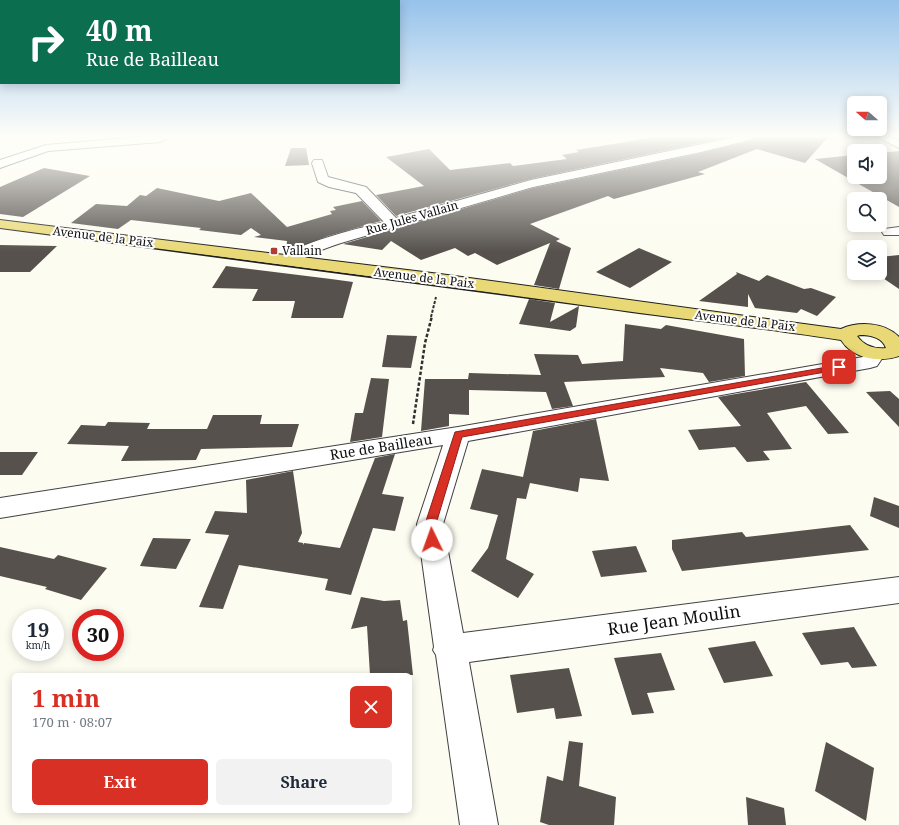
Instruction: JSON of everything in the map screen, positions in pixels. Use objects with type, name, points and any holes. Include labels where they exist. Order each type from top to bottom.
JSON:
[{"type":"main road","name":"Avenue de la Paix","points":[[0,224],[440,279],[598,302],[795,327],[848,336],[852,331],[863,329],[878,332],[892,349]]},
{"type":"street","points":[[321,176],[322,179],[334,184],[361,190],[393,223]]},
{"type":"street","name":"Rue Jules Vallain","points":[[288,261],[309,249],[393,223],[531,184],[570,176]]},
{"type":"street","name":"Rue de Bailleau","points":[[0,508],[458,435],[870,362],[892,349]]},
{"type":"street","points":[[458,435],[430,524],[449,650],[479,825]]},
{"type":"street","name":"Rue Jean Moulin","points":[[449,650],[899,590]]},
{"type":"path","points":[[410,442],[425,343],[440,279]]},
{"type":"building","points":[[27,176],[90,176],[23,217],[0,214],[0,187]]},
{"type":"building","points":[[410,176],[548,176],[396,216],[376,195],[424,186]]},
{"type":"building","points":[[593,176],[700,176],[614,199],[608,196],[530,224],[560,239],[556,241],[571,248],[559,289],[534,285],[550,243],[497,265],[475,253],[468,256],[455,248],[421,260],[391,241],[382,250],[343,244],[533,188]]},
{"type":"building","points":[[887,176],[899,176],[899,207],[887,200],[887,192],[873,192],[859,184],[887,184]]},
{"type":"building","points":[[157,188],[219,201],[251,193],[287,227],[332,214],[330,211],[336,210],[333,207],[362,201],[381,221],[328,236],[286,252],[287,241],[254,237],[261,235],[251,228],[241,235],[199,230],[201,228],[131,220],[118,229],[71,223],[96,204],[127,206],[140,195],[146,196]]},
{"type":"building","points":[[0,245],[57,246],[30,272],[0,272]]},
{"type":"building","points":[[639,248],[672,262],[630,288],[596,272]]},
{"type":"building","points":[[899,255],[899,289],[886,280],[887,256]]},
{"type":"building","points":[[226,266],[353,282],[343,318],[291,318],[295,301],[252,301],[258,289],[212,288]]},
{"type":"building","points":[[736,272],[759,281],[767,275],[804,289],[811,288],[836,297],[817,316],[801,309],[797,313],[755,308],[748,294],[748,307],[699,301],[737,274]]},
{"type":"building","points":[[529,299],[555,303],[550,322],[579,306],[576,327],[570,331],[519,324]]},
{"type":"building","points":[[625,324],[661,329],[666,325],[744,339],[745,376],[709,382],[703,373],[660,368],[665,377],[564,382],[573,406],[552,409],[546,392],[469,390],[469,415],[449,414],[449,426],[421,431],[425,379],[468,379],[469,373],[541,375],[534,354],[578,355],[582,364],[623,361]]},
{"type":"building","points":[[387,335],[417,336],[411,368],[382,367]]},
{"type":"building","points":[[371,378],[389,379],[382,437],[350,442],[355,413],[363,413]]},
{"type":"building","points":[[806,382],[849,433],[828,434],[806,406],[767,413],[792,449],[763,451],[770,460],[747,462],[735,447],[699,450],[688,430],[741,426],[718,397]]},
{"type":"building","points":[[890,391],[899,399],[899,427],[866,392]]},
{"type":"building","points":[[213,415],[262,415],[260,424],[299,424],[292,447],[201,449],[196,460],[121,461],[129,446],[67,444],[81,425],[105,426],[108,422],[150,423],[147,429],[207,429]]},
{"type":"building","points":[[596,419],[609,481],[580,478],[578,492],[530,483],[526,499],[517,498],[506,559],[534,574],[518,598],[471,571],[488,548],[498,515],[470,509],[482,469],[523,477],[533,431]]},
{"type":"building","points":[[0,452],[38,452],[22,475],[0,475]]},
{"type":"building","points":[[395,454],[382,494],[404,497],[395,531],[373,528],[351,595],[325,590],[328,579],[239,565],[223,609],[199,607],[229,535],[205,533],[215,511],[247,513],[246,480],[293,471],[302,533],[298,542],[303,543],[303,545],[304,543],[340,548],[375,458]]},
{"type":"building","points":[[874,497],[899,506],[899,528],[870,516]]},
{"type":"building","points":[[850,525],[869,550],[682,571],[672,549],[672,540],[742,532],[746,537]]},
{"type":"building","points":[[153,538],[191,539],[176,569],[140,566]]},
{"type":"building","points":[[636,546],[647,572],[601,577],[592,551]]},
{"type":"building","points":[[0,547],[54,559],[58,555],[107,568],[81,600],[45,589],[47,587],[0,576]]},
{"type":"building","points":[[361,597],[384,601],[400,600],[403,621],[407,620],[413,675],[412,673],[370,673],[367,626],[351,629]]},
{"type":"building","points":[[854,627],[877,666],[852,668],[848,662],[821,665],[802,633]]},
{"type":"building","points":[[755,641],[773,676],[724,683],[708,648]]},
{"type":"building","points":[[661,653],[675,690],[647,693],[654,713],[632,715],[614,658]]},
{"type":"building","points":[[569,668],[582,716],[556,719],[554,708],[517,713],[510,675]]},
{"type":"building","points":[[569,741],[583,743],[579,786],[616,797],[614,825],[549,825],[540,822],[547,776],[563,781]]},
{"type":"building","points":[[826,742],[874,768],[866,821],[815,791]]},
{"type":"building","points":[[746,797],[784,808],[786,825],[748,825]]},
{"type":"place","name":"Vallain","points":[[274,251]]},
{"type":"route","points":[[432,540],[430,524],[458,435],[839,367]]}]
